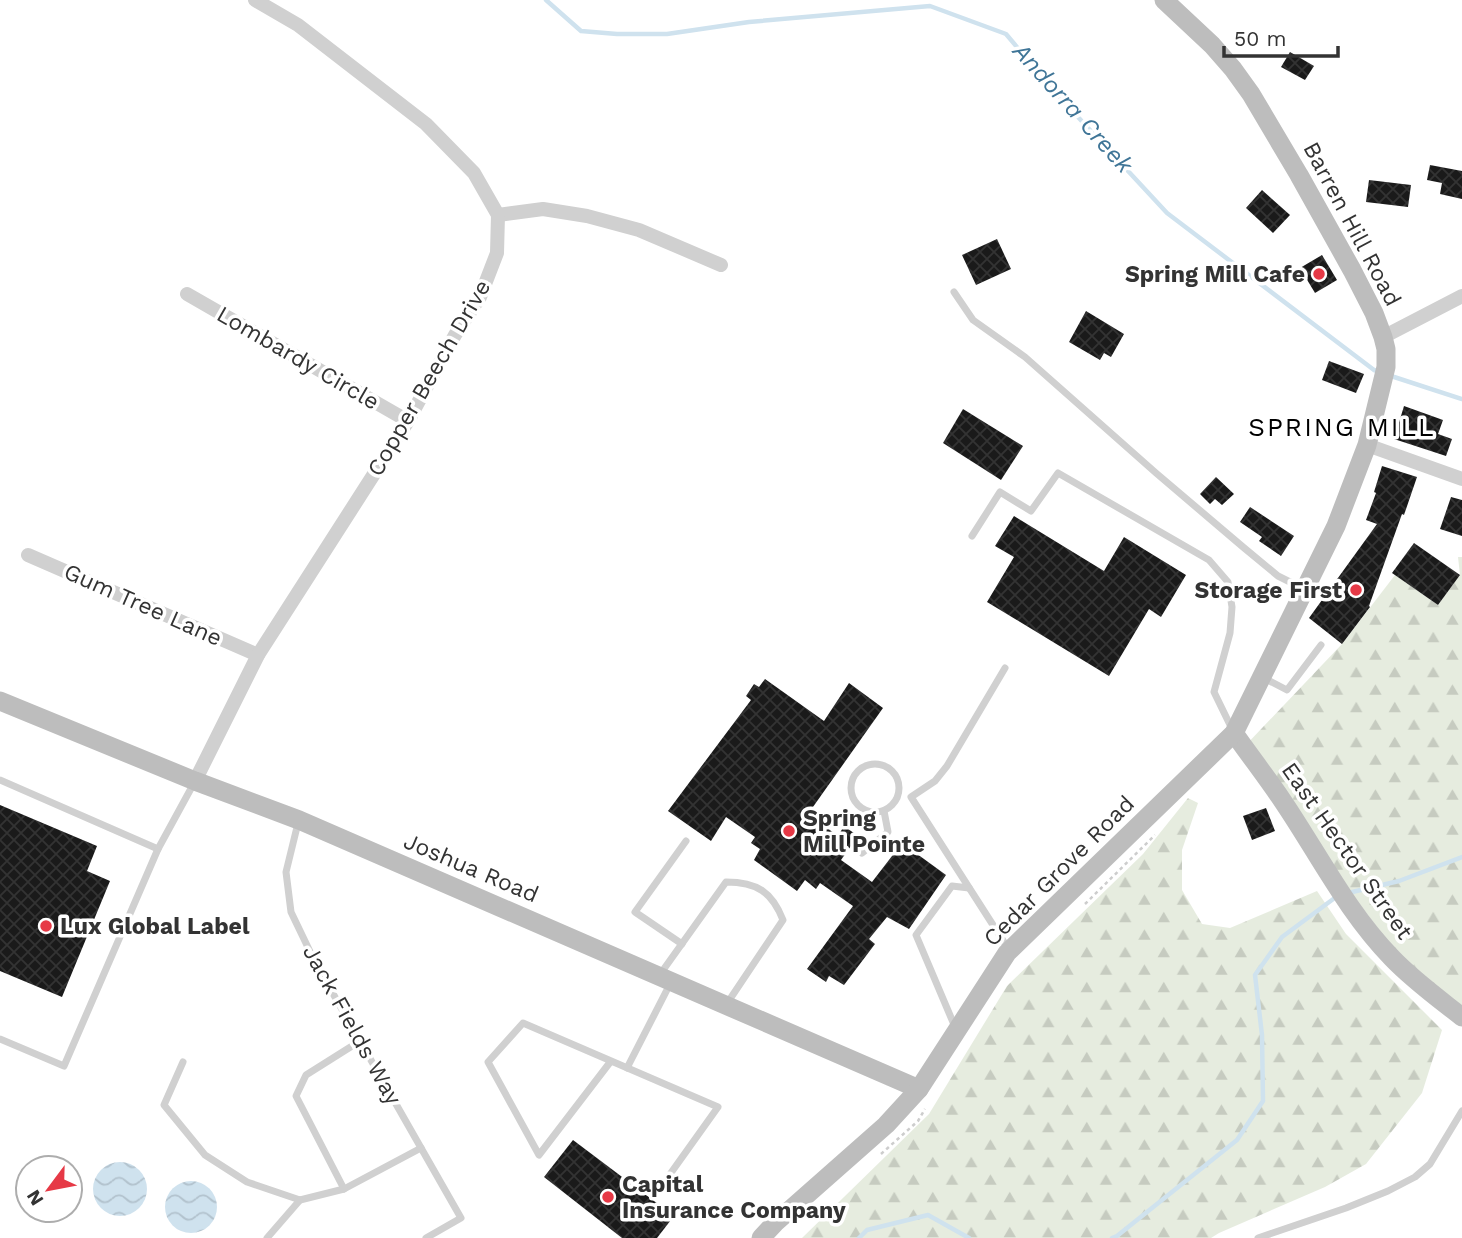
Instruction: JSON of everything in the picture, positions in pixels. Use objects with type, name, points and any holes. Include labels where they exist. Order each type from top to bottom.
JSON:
[{"type":"main road","name":"Barren Hill Road","points":[[1164,0],[1223,57],[1263,113],[1358,281],[1384,337],[1387,358],[1367,445],[1336,526],[1234,733]]},
{"type":"main road","name":"Joshua Road","points":[[0,701],[299,820],[726,1005],[924,1096]]},
{"type":"main road","name":"East Hector Street","points":[[1234,733],[1284,803],[1362,923],[1418,983],[1462,1017]]},
{"type":"main road","name":"Cedar Grove Road","points":[[761,1238],[886,1125],[924,1096],[957,1031],[1009,951],[1234,733]]},
{"type":"street","points":[[256,0],[298,25],[426,124],[474,173],[498,215],[543,209],[587,216],[639,230],[722,265]]},
{"type":"street","name":"Copper Beech Drive","points":[[195,780],[258,655],[408,421],[455,335],[480,297],[497,253],[498,215]]},
{"type":"street","name":"Lombardy Circle","points":[[187,294],[408,421]]},
{"type":"street","points":[[1384,337],[1462,296]]},
{"type":"street","points":[[1367,445],[1462,479]]},
{"type":"street","name":"Gum Tree Lane","points":[[28,555],[258,655]]},
{"type":"lane","points":[[954,292],[973,320],[1026,358],[1251,555],[1278,576],[1304,589]]},
{"type":"lane","points":[[972,536],[1000,492],[1031,511],[1058,472],[1209,559],[1227,582],[1232,607],[1230,633],[1214,692],[1234,733]]},
{"type":"lane","points":[[1261,677],[1287,690],[1321,645]]},
{"type":"lane","points":[[911,797],[935,781],[947,766],[1005,668]]},
{"type":"lane","points":[[874,764],[894,773],[898,779],[899,794],[891,807],[884,811],[869,812],[856,804],[851,789],[855,775],[866,765],[874,764]]},
{"type":"lane","points":[[0,780],[158,849]]},
{"type":"lane","points":[[0,1039],[64,1066],[158,849],[195,780]]},
{"type":"lane","points":[[899,794],[911,797],[1009,951]]},
{"type":"lane","points":[[862,853],[888,832],[884,811]]},
{"type":"lane","name":"Jack Fields Way","points":[[299,820],[286,872],[291,912],[315,962],[461,1218],[426,1238]]},
{"type":"lane","points":[[682,944],[635,912],[686,841]]},
{"type":"lane","points":[[627,1068],[682,944],[726,882],[741,882],[756,886],[768,895],[778,906],[783,920],[726,1005]]},
{"type":"lane","points":[[957,1031],[916,935],[951,886],[969,888]]},
{"type":"lane","points":[[611,1061],[539,1155],[488,1062],[523,1023],[718,1107],[658,1191]]},
{"type":"lane","points":[[344,1189],[296,1096],[306,1074],[360,1041]]},
{"type":"lane","points":[[183,1062],[164,1105],[205,1155],[247,1182],[300,1200],[344,1189],[421,1148]]},
{"type":"lane","points":[[1258,1238],[1359,1203],[1415,1177],[1430,1164],[1462,1111]]},
{"type":"lane","points":[[267,1238],[300,1200]]},
{"type":"path","points":[[1081,907],[1157,834]]},
{"type":"path","points":[[881,1154],[918,1121],[924,1096]]},
{"type":"green space","points":[[1458,557],[1462,557],[1462,1017],[1418,983],[1244,747],[1342,644],[1395,575],[1438,605],[1460,575]]},
{"type":"green space","points":[[1188,798],[1198,803],[1182,850],[1182,890],[1202,924],[1230,928],[1317,891],[1346,934],[1442,1030],[1422,1093],[1366,1164],[1325,1187],[1211,1238],[802,1238],[929,1114],[1007,986],[1143,854]]},
{"type":"water","points":[[120,1162],[139,1170],[147,1189],[139,1208],[120,1216],[101,1208],[93,1189],[101,1170]]},
{"type":"water","points":[[191,1181],[210,1188],[217,1207],[210,1226],[191,1233],[172,1226],[165,1207],[172,1188]]},
{"type":"building","points":[[1290,52],[1314,66],[1305,80],[1281,67]]},
{"type":"building","points":[[1430,165],[1462,171],[1462,199],[1440,194],[1442,183],[1427,180]]},
{"type":"building","points":[[1369,180],[1411,185],[1408,207],[1366,202]]},
{"type":"building","points":[[1262,190],[1290,215],[1273,233],[1246,208]]},
{"type":"building","points":[[997,239],[1011,269],[976,285],[962,255]]},
{"type":"building","name":"Spring Mill Cafe","points":[[1322,255],[1337,280],[1315,293],[1300,268]]},
{"type":"building","points":[[1086,311],[1124,334],[1111,357],[1104,353],[1100,360],[1069,342]]},
{"type":"building","points":[[1329,361],[1364,374],[1356,393],[1322,380]]},
{"type":"building","points":[[1404,406],[1443,420],[1438,434],[1452,439],[1446,456],[1394,439]]},
{"type":"building","points":[[963,409],[1023,446],[1001,480],[943,443]]},
{"type":"building","points":[[1382,466],[1417,477],[1370,607],[1342,644],[1309,618],[1377,524],[1366,520]]},
{"type":"building","points":[[1216,477],[1234,494],[1222,505],[1215,499],[1210,504],[1200,494]]},
{"type":"building","points":[[1451,497],[1462,500],[1462,536],[1440,529]]},
{"type":"building","points":[[1250,507],[1294,536],[1281,556],[1259,541],[1262,537],[1240,522]]},
{"type":"building","points":[[1014,516],[1104,571],[1124,537],[1186,575],[1161,617],[1149,609],[1109,676],[987,602],[1014,557],[995,546]]},
{"type":"building","points":[[1414,543],[1460,575],[1438,605],[1392,573]]},
{"type":"building","name":"Spring Mill Pointe","points":[[765,679],[824,721],[849,683],[883,708],[808,814],[838,836],[844,826],[858,836],[841,860],[872,882],[902,843],[946,875],[909,929],[887,917],[869,939],[875,944],[844,985],[829,976],[826,982],[807,969],[853,906],[820,883],[816,889],[805,880],[797,891],[754,860],[760,849],[751,843],[755,837],[726,817],[711,841],[668,811],[751,700],[746,696],[754,684],[759,687]]},
{"type":"building","name":"Lux Global Label","points":[[0,805],[97,846],[87,871],[110,881],[62,997],[0,971]]},
{"type":"building","points":[[1266,808],[1275,831],[1252,840],[1243,816]]},
{"type":"building","name":"Capital Insurance Company","points":[[573,1140],[674,1216],[657,1238],[622,1238],[544,1177]]},
{"type":"waterway","name":"Andorra Creek","points":[[546,0],[581,31],[617,34],[667,34],[749,22],[930,6],[1006,34],[1052,89],[1167,213],[1380,372]]},
{"type":"waterway","name":"Andorra Creek","points":[[1388,375],[1462,399]]},
{"type":"waterway","points":[[1348,893],[1399,881],[1462,857]]},
{"type":"waterway","points":[[1112,1238],[1237,1140],[1263,1101],[1262,1035],[1255,975],[1282,937],[1336,897]]},
{"type":"waterway","points":[[859,1238],[867,1230],[928,1215],[969,1238]]},
{"type":"place","name":"Spring Mill Cafe","points":[[1319,274]]},
{"type":"place","name":"Storage First","points":[[1356,590]]},
{"type":"place","name":"Spring Mill Pointe","points":[[789,831]]},
{"type":"place","name":"Lux Global Label","points":[[46,926]]},
{"type":"place","name":"Capital Insurance Company","points":[[608,1197]]},
{"type":"district","name":"SPRING MILL","points":[[1342,427]]}]
